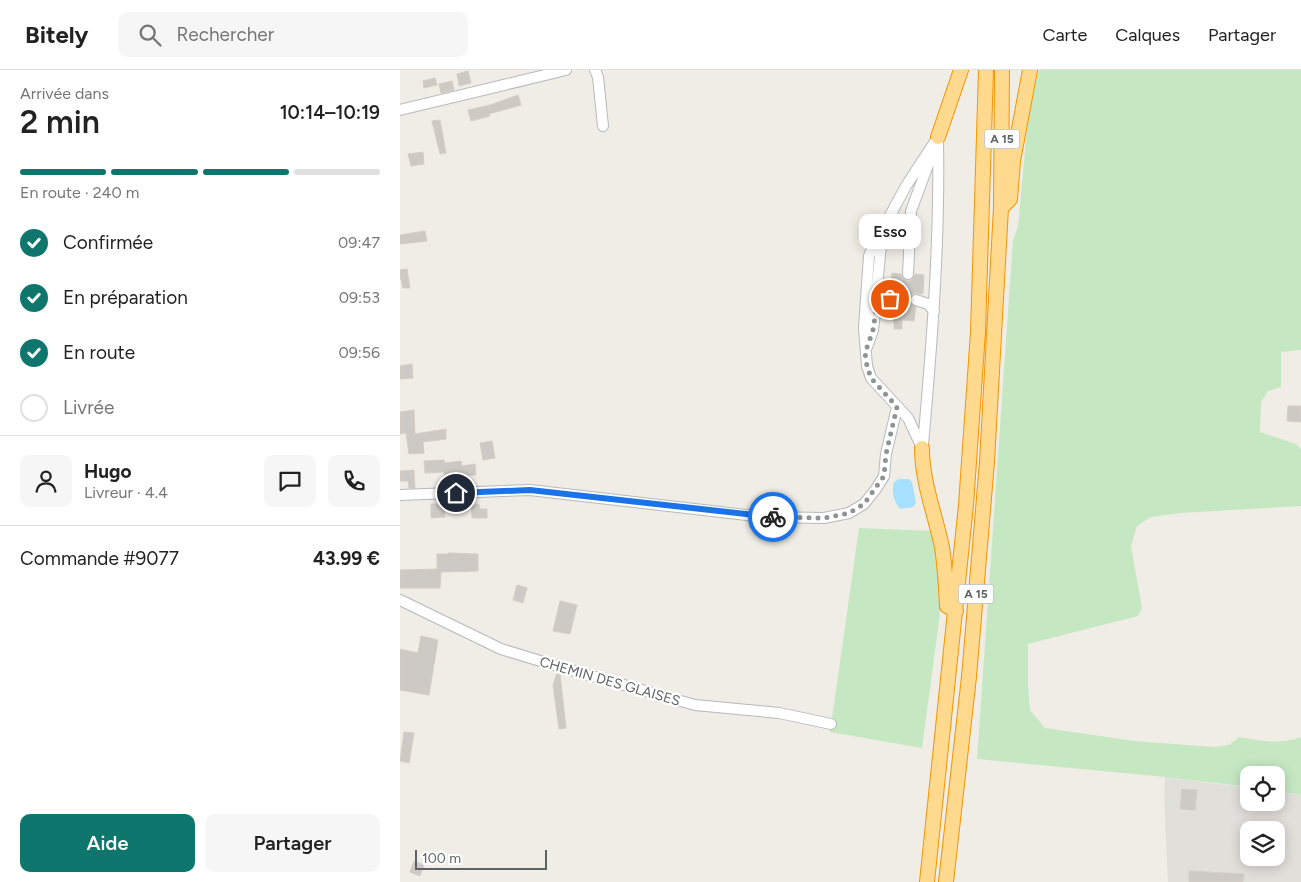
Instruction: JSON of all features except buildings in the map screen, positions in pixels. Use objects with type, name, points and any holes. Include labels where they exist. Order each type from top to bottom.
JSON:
[{"type":"highway","points":[[938,137],[961,70]]},
{"type":"highway","name":"A 15","points":[[927,882],[966,505],[978,332],[986,70]]},
{"type":"highway","name":"A 15","points":[[946,882],[969,677],[986,472],[1001,208],[1002,70]]},
{"type":"highway","points":[[1001,208],[1010,200],[1013,161],[1030,70]]},
{"type":"highway","points":[[922,448],[924,473],[942,548],[948,606],[956,611]]},
{"type":"street","points":[[400,110],[566,70]]},
{"type":"street","points":[[595,70],[598,77],[603,126]]},
{"type":"street","points":[[922,448],[908,418],[871,378],[865,353],[864,328],[869,256],[906,186],[938,137]]},
{"type":"street","points":[[908,274],[911,211],[938,137]]},
{"type":"street","points":[[922,448],[934,311],[939,204],[938,137]]},
{"type":"street","points":[[865,353],[873,330],[876,310],[880,246],[884,226]]},
{"type":"street","points":[[876,310],[890,299]]},
{"type":"street","points":[[916,300],[928,304],[934,311]]},
{"type":"street","points":[[400,495],[530,490],[764,517],[824,518],[841,515],[849,513],[864,504],[884,476],[886,454],[897,407]]},
{"type":"street","name":"CHEMIN DES GLAISES","points":[[400,600],[501,649],[569,670],[695,705],[779,713],[831,724]]},
{"type":"shaded area","points":[[1165,777],[1240,787],[1240,811],[1285,811],[1285,793],[1301,795],[1301,882],[1168,882],[1164,797]]},
{"type":"green space","points":[[1039,70],[1301,70],[1301,350],[1281,352],[1281,387],[1268,391],[1261,402],[1260,432],[1296,444],[1301,449],[1301,506],[1180,513],[1151,517],[1137,526],[1131,546],[1142,608],[1138,616],[1028,644],[1028,686],[1030,710],[1045,728],[1134,741],[1214,747],[1229,745],[1239,737],[1278,742],[1301,737],[1301,795],[1285,792],[1285,766],[1240,766],[1240,786],[977,759],[1013,240],[1018,227],[1029,106]]},
{"type":"green space","points":[[859,528],[932,531],[940,583],[941,606],[922,748],[830,732]]},
{"type":"water","points":[[899,479],[909,479],[912,482],[916,503],[913,507],[900,509],[896,503],[893,486],[894,482]]},
{"type":"tunnel","points":[[890,299],[907,288],[908,274]]},
{"type":"way so far","points":[[773,517],[824,518],[849,513],[864,504],[884,476],[886,454],[897,407],[871,378],[865,353],[873,330],[876,310],[890,299]]},
{"type":"place","name":"Esso","points":[[890,299]]},
{"type":"route","points":[[456,493],[530,490],[773,517]]}]
